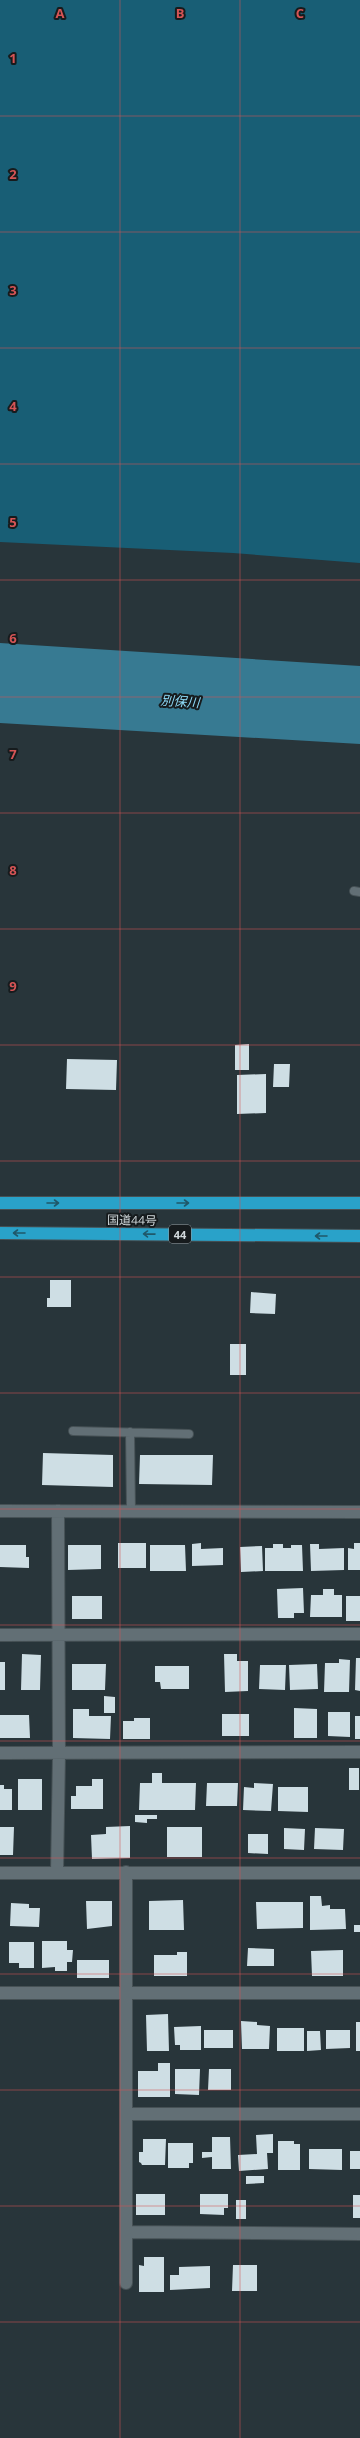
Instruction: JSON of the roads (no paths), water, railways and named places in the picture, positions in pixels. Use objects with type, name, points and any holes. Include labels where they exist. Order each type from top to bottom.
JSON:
[{"type":"highway","name":"国道44号","points":[[0,1203],[360,1203]]},
{"type":"highway","name":"国道44号","points":[[0,1233],[360,1236]]},
{"type":"street","points":[[0,1511],[360,1512]]},
{"type":"street","points":[[57,1873],[59,1754],[58,1511]]},
{"type":"street","points":[[0,1635],[360,1634]]},
{"type":"street","points":[[0,1753],[360,1752]]},
{"type":"street","points":[[126,1872],[128,1992],[126,2283]]},
{"type":"street","points":[[0,1873],[360,1873]]},
{"type":"street","points":[[0,1993],[128,1992],[360,1994]]},
{"type":"street","points":[[126,2114],[360,2114]]},
{"type":"street","points":[[127,2232],[360,2234]]},
{"type":"lane","points":[[73,1431],[189,1434]]},
{"type":"lane","points":[[130,1432],[130,1512]]},
{"type":"water","name":"別保川","points":[[0,643],[360,666],[360,744],[0,723]]}]
